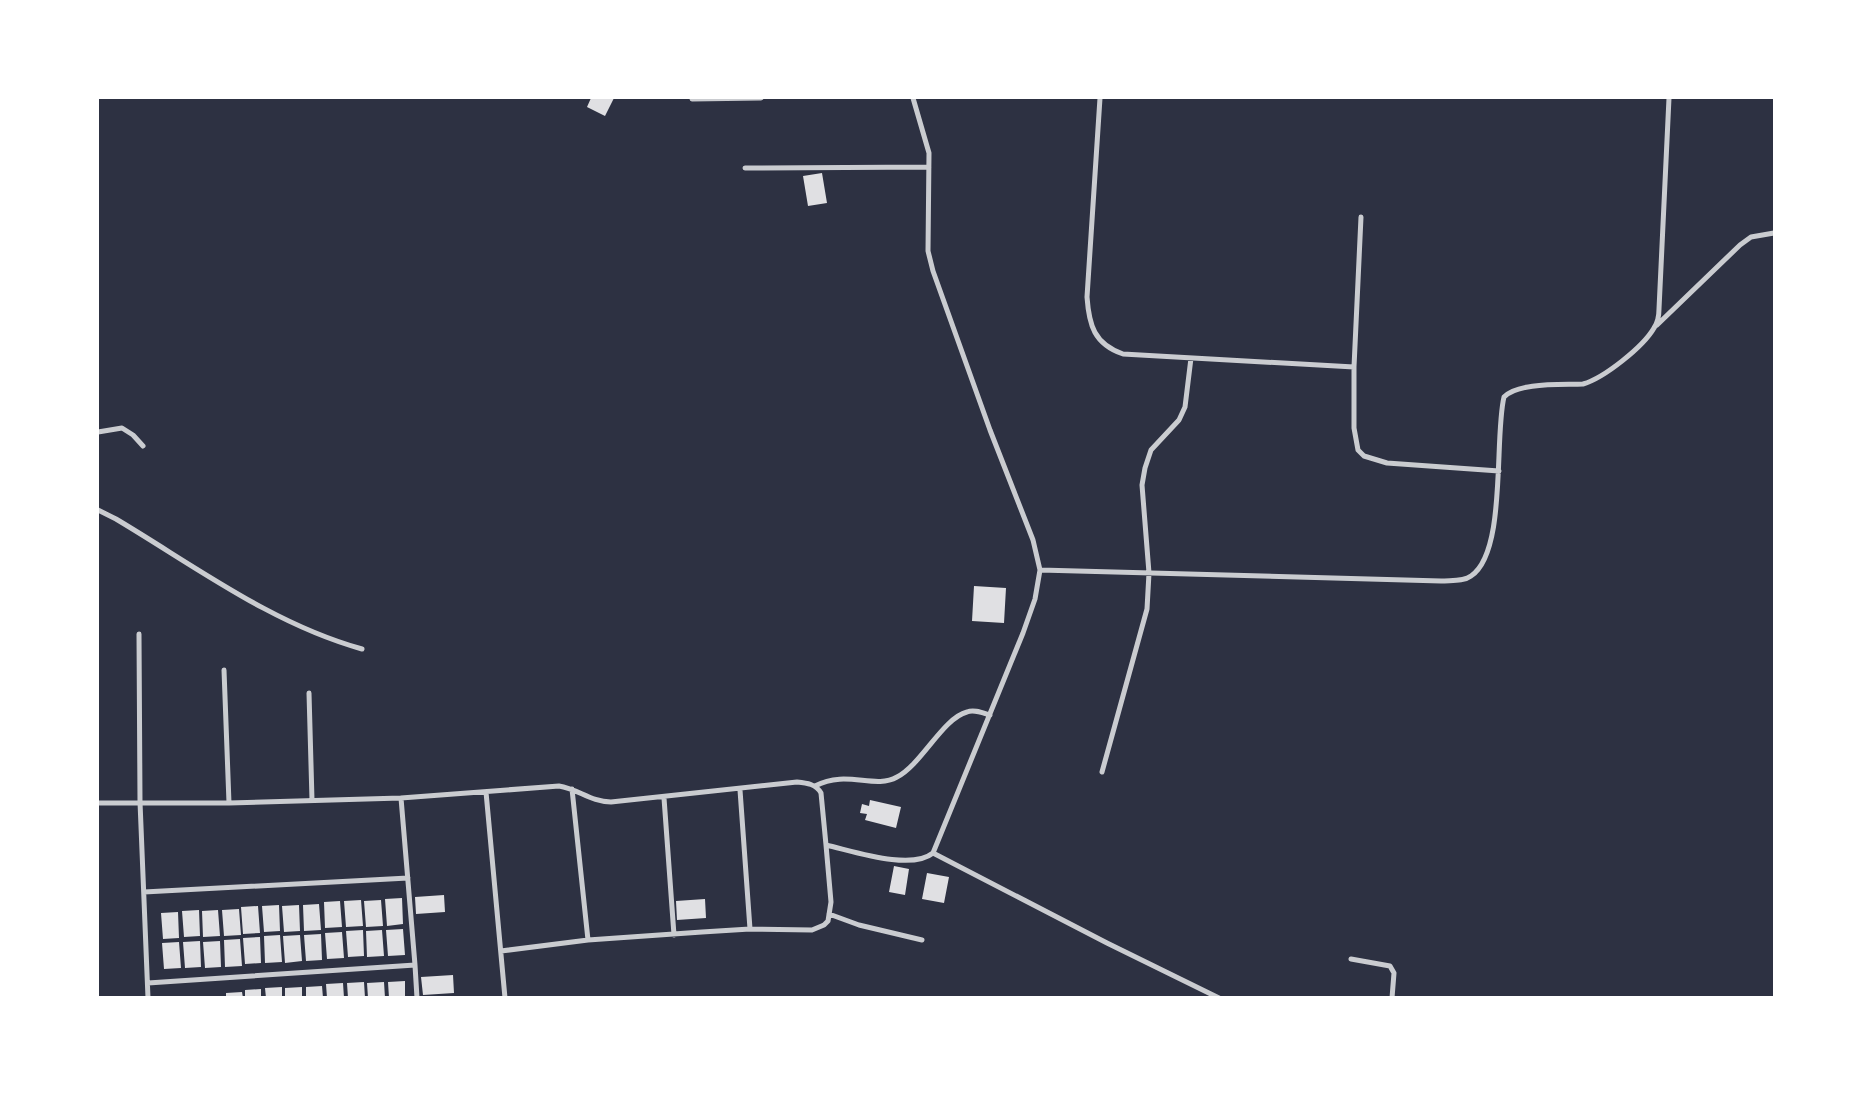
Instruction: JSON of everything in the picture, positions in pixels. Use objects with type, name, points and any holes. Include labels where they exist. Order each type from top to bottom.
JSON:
[{"type":"street","points":[[692,99],[761,98]]},
{"type":"street","points":[[826,845],[903,861],[922,860],[933,853],[1023,634],[1035,599],[1040,570],[1033,540],[990,430],[933,271],[928,251],[929,153],[913,98]]},
{"type":"street","points":[[1100,98],[1087,297],[1092,327],[1099,340],[1109,349],[1123,354],[1354,367]]},
{"type":"street","points":[[1656,325],[1660,309],[1669,98]]},
{"type":"street","points":[[745,168],[929,167]]},
{"type":"street","points":[[1361,217],[1354,367],[1355,441],[1358,450],[1364,456],[1387,463],[1499,471]]},
{"type":"street","points":[[1040,570],[1462,580],[1477,570],[1488,550],[1493,528],[1499,471],[1502,405],[1509,392],[1519,388],[1592,381],[1603,375],[1646,339],[1656,325],[1740,245],[1752,237],[1774,233]]},
{"type":"street","points":[[1102,772],[1147,609],[1149,573],[1142,485],[1145,468],[1151,450],[1179,420],[1185,407],[1191,358]]},
{"type":"street","points":[[98,432],[122,428],[133,435],[143,446]]},
{"type":"street","points":[[98,510],[281,619],[340,643],[362,649]]},
{"type":"street","points":[[139,634],[140,802],[148,998]]},
{"type":"street","points":[[224,670],[229,803]]},
{"type":"street","points":[[308,692],[312,800]]},
{"type":"street","points":[[98,803],[229,803],[401,798],[550,786],[572,789],[601,802],[664,798],[797,782],[815,786],[836,778],[890,781],[898,777],[958,716],[973,711],[990,715]]},
{"type":"street","points":[[501,951],[588,940],[750,929],[812,930],[824,926],[831,902],[822,798],[815,786]]},
{"type":"street","points":[[572,789],[588,940]]},
{"type":"street","points":[[740,790],[750,929]]},
{"type":"street","points":[[486,792],[506,998]]},
{"type":"street","points":[[401,798],[417,998]]},
{"type":"street","points":[[664,798],[674,934]]},
{"type":"street","points":[[933,853],[1107,943],[1219,998]]},
{"type":"street","points":[[144,892],[408,878]]},
{"type":"street","points":[[829,914],[859,925],[922,940]]},
{"type":"street","points":[[1351,958],[1390,966],[1394,973],[1392,998]]},
{"type":"street","points":[[148,983],[415,965]]},
{"type":"building","points":[[591,98],[614,98],[605,116],[587,107]]},
{"type":"building","points":[[822,173],[827,203],[808,206],[803,176]]},
{"type":"building","points":[[974,586],[1006,588],[1004,623],[972,621]]},
{"type":"building","points":[[870,800],[901,807],[896,828],[865,820],[867,814],[860,813],[862,804],[869,806]]},
{"type":"building","points":[[894,866],[909,869],[905,895],[889,892]]},
{"type":"building","points":[[927,873],[949,877],[944,903],[922,899]]},
{"type":"building","points":[[444,895],[445,912],[416,914],[415,897]]},
{"type":"building","points":[[402,898],[403,924],[387,926],[385,899]]},
{"type":"building","points":[[705,899],[706,918],[677,920],[676,901]]},
{"type":"building","points":[[361,900],[363,926],[346,927],[344,901]]},
{"type":"building","points":[[381,900],[383,926],[366,927],[364,901]]},
{"type":"building","points":[[340,901],[342,927],[325,928],[324,902]]},
{"type":"building","points":[[319,904],[321,930],[304,931],[303,905]]},
{"type":"building","points":[[279,905],[280,931],[264,932],[262,906]]},
{"type":"building","points":[[299,905],[300,931],[284,932],[282,906]]},
{"type":"building","points":[[258,906],[260,933],[243,934],[241,907]]},
{"type":"building","points":[[239,909],[241,935],[224,936],[222,910]]},
{"type":"building","points":[[199,910],[200,936],[184,937],[182,911]]},
{"type":"building","points":[[218,910],[220,936],[203,937],[202,911]]},
{"type":"building","points":[[178,912],[179,938],[163,939],[161,913]]},
{"type":"building","points":[[403,929],[405,955],[388,956],[386,930]]},
{"type":"building","points":[[363,930],[364,956],[348,957],[346,931]]},
{"type":"building","points":[[382,930],[384,956],[367,957],[366,931]]},
{"type":"building","points":[[342,932],[344,958],[327,959],[325,933]]},
{"type":"building","points":[[321,934],[322,960],[306,961],[304,935]]},
{"type":"building","points":[[280,935],[282,962],[265,963],[264,936]]},
{"type":"building","points":[[300,935],[302,961],[285,963],[283,936]]},
{"type":"building","points":[[260,937],[261,963],[245,964],[243,938]]},
{"type":"building","points":[[240,939],[242,966],[225,967],[224,940]]},
{"type":"building","points":[[200,941],[201,967],[185,968],[183,942]]},
{"type":"building","points":[[220,941],[221,967],[205,968],[203,942]]},
{"type":"building","points":[[179,942],[181,968],[164,969],[162,943]]},
{"type":"building","points":[[453,975],[454,993],[423,995],[421,977]]},
{"type":"building","points":[[405,981],[405,998],[389,998],[388,982]]},
{"type":"building","points":[[364,982],[365,998],[348,998],[347,983]]},
{"type":"building","points":[[384,982],[385,998],[368,998],[367,983]]},
{"type":"building","points":[[343,983],[344,998],[327,998],[326,984]]},
{"type":"building","points":[[322,986],[323,998],[306,998],[306,987]]},
{"type":"building","points":[[282,987],[282,998],[266,998],[265,988]]},
{"type":"building","points":[[302,987],[302,998],[285,998],[285,988]]},
{"type":"building","points":[[261,989],[261,998],[245,998],[245,990]]},
{"type":"building","points":[[242,992],[243,998],[226,998],[226,993]]}]
